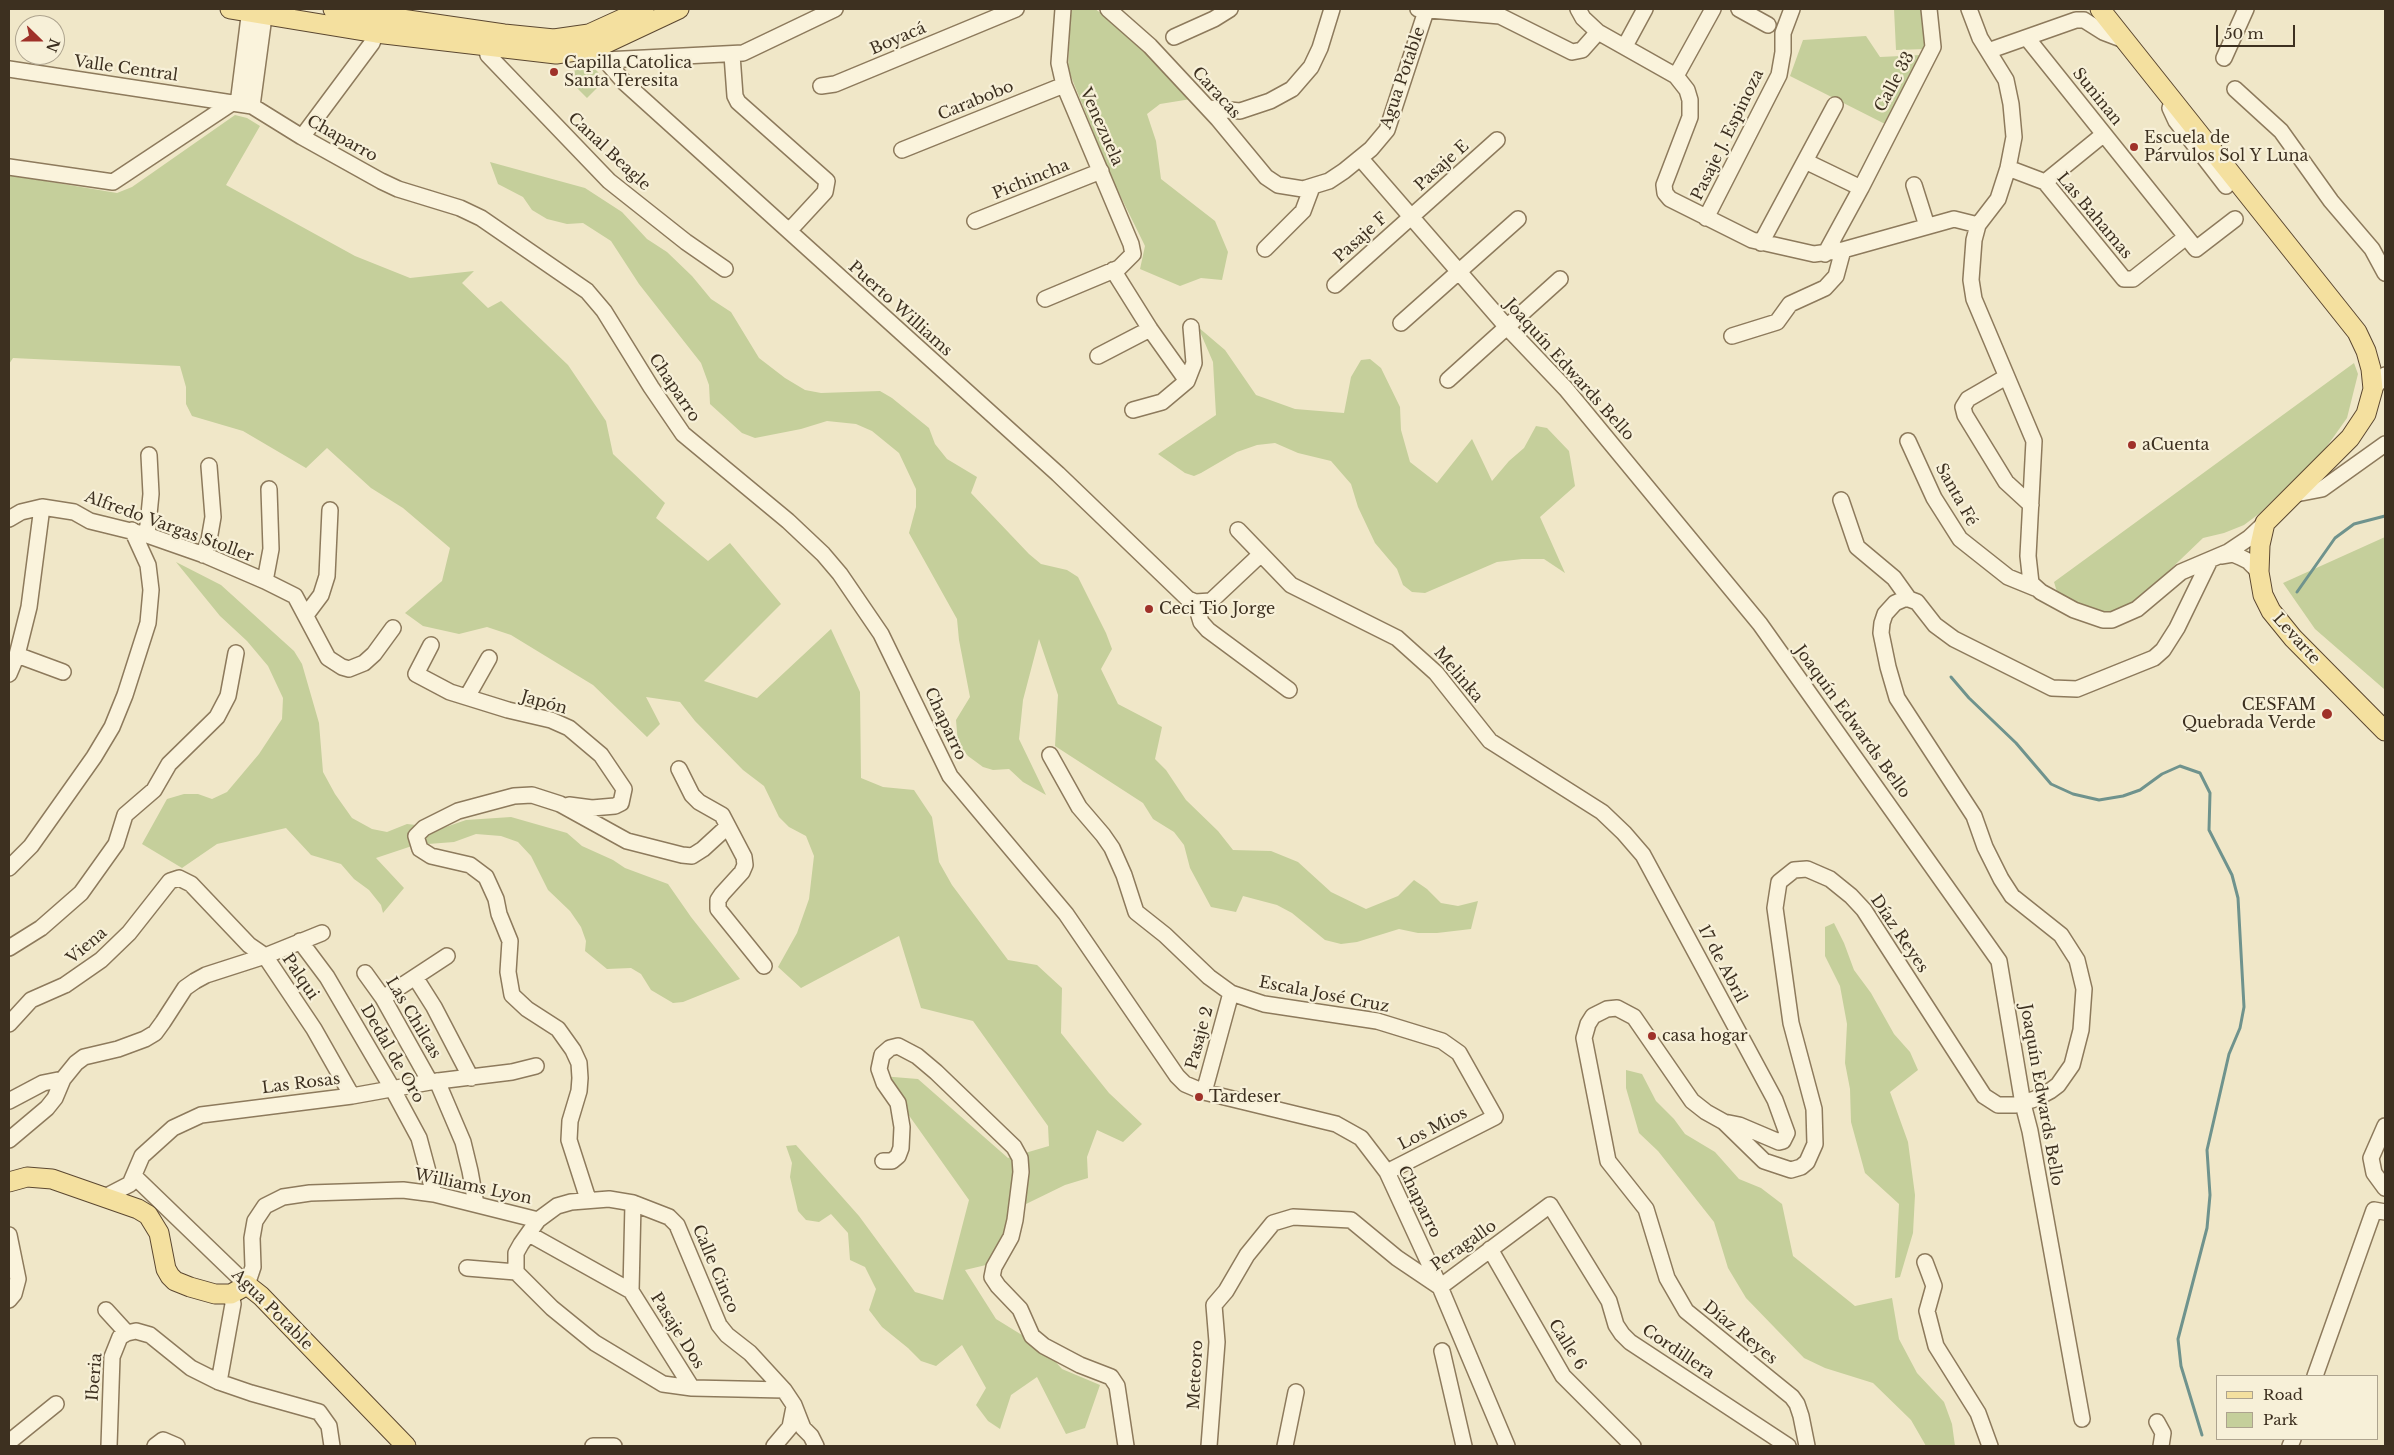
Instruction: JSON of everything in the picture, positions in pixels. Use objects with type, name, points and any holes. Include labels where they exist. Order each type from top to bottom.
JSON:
[{"type":"main road","points":[[230,9],[376,20],[554,39],[597,48]]},
{"type":"main road","points":[[333,9],[486,46],[556,54],[597,48],[679,9]]},
{"type":"main road","points":[[597,48],[621,14],[644,9]]},
{"type":"main road","points":[[2100,9],[2357,332],[2366,351],[2371,369],[2379,382],[2359,426],[2296,494],[2265,523]]},
{"type":"main road","name":"Levarte","points":[[2265,523],[2260,545],[2260,572],[2263,595],[2271,611],[2293,638],[2385,730]]},
{"type":"main road","points":[[9,1182],[27,1177],[42,1177],[138,1209],[148,1215],[160,1233],[166,1269],[175,1281],[215,1294],[239,1289]]},
{"type":"main road","name":"Agua Potable","points":[[239,1289],[261,1296],[406,1446]]},
{"type":"street","points":[[597,48],[732,55],[760,46],[835,9]]},
{"type":"street","name":"Boyacá","points":[[821,86],[835,84],[1016,9]]},
{"type":"street","name":"Venezuela","points":[[1063,9],[1059,63],[1064,85],[1131,244],[1132,254],[1126,263],[1113,270]]},
{"type":"street","name":"Caracas","points":[[1108,9],[1150,46],[1208,108],[1266,177],[1278,185],[1307,188]]},
{"type":"street","points":[[1174,37],[1214,19],[1230,9]]},
{"type":"street","points":[[1208,108],[1240,111],[1270,101],[1292,89],[1311,67],[1320,48],[1332,9]]},
{"type":"street","points":[[1578,9],[1583,18],[1598,32],[1676,76],[1687,90],[1690,100],[1690,117],[1664,186],[1670,199],[1760,243],[1797,252],[1825,254],[1954,219],[1978,226]]},
{"type":"street","points":[[1625,46],[1645,9]]},
{"type":"street","points":[[1676,76],[1713,9]]},
{"type":"street","points":[[1739,9],[1768,25]]},
{"type":"street","name":"Pasaje J. Espinoza","points":[[1706,218],[1779,75],[1783,52],[1783,32],[1792,9]]},
{"type":"street","name":"Calle 33","points":[[1825,254],[1862,188],[1888,133],[1934,46],[1929,9]]},
{"type":"street","points":[[1969,9],[1980,38],[2006,80],[2012,104],[2014,137],[2008,168],[1998,199],[1978,226],[1971,280],[1974,300],[2034,441],[2028,577],[2035,588]]},
{"type":"street","points":[[2224,58],[2246,9]]},
{"type":"street","points":[[1422,10],[1484,13],[1500,16],[1572,52],[1582,50],[1598,32]]},
{"type":"street","name":"Agua Potable","points":[[1307,188],[1329,181],[1361,159],[1387,130],[1422,10]]},
{"type":"street","points":[[9,167],[113,182],[241,104],[257,11]]},
{"type":"street","points":[[302,137],[372,43],[376,20]]},
{"type":"street","points":[[1988,51],[2057,26],[2084,20],[2104,32],[2124,40]]},
{"type":"street","name":"Suninan","points":[[2027,38],[2196,249],[2235,219]]},
{"type":"street","name":"Canal Beagle","points":[[486,46],[488,55],[609,181],[686,242],[725,269]]},
{"type":"street","name":"Puerto Williams","points":[[597,48],[625,83],[1058,474],[1188,599],[1195,602]]},
{"type":"street","points":[[732,55],[735,96],[738,102],[827,181],[825,192],[789,231]]},
{"type":"street","name":"Valle Central","points":[[9,69],[241,104]]},
{"type":"street","name":"Carabobo","points":[[902,150],[1064,85]]},
{"type":"street","points":[[2235,89],[2281,132],[2325,194],[2372,249],[2385,273]]},
{"type":"street","points":[[2174,102],[2170,108],[2176,121],[2226,186]]},
{"type":"street","name":"Chaparro","points":[[241,104],[398,189],[460,208],[481,218],[587,291],[597,302],[683,434],[788,522],[823,554],[840,574],[882,634],[950,776],[1066,914],[1177,1076],[1186,1084],[1204,1092],[1336,1124],[1361,1138],[1387,1172],[1440,1287],[1507,1446]]},
{"type":"street","points":[[1760,243],[1835,105]]},
{"type":"street","points":[[2045,182],[2104,134]]},
{"type":"street","name":"Pasaje E","points":[[1411,217],[1496,140]]},
{"type":"street","name":"Joaquín Edwards Bello","points":[[1361,159],[1506,326],[1566,389],[1760,624],[1999,961],[2023,1104],[2030,1131],[2082,1419]]},
{"type":"street","points":[[1805,160],[1862,188]]},
{"type":"street","name":"Las Bahamas","points":[[2008,168],[2045,182],[2124,279],[2133,279],[2186,237]]},
{"type":"street","name":"Pichincha","points":[[975,221],[1101,171]]},
{"type":"street","points":[[1914,185],[1927,226]]},
{"type":"street","points":[[1265,249],[1303,211],[1307,188]]},
{"type":"street","name":"Pasaje F","points":[[1335,285],[1411,217]]},
{"type":"street","points":[[1402,323],[1458,270],[1518,219]]},
{"type":"street","points":[[1732,336],[1777,322],[1790,304],[1825,288],[1836,276],[1843,250]]},
{"type":"street","points":[[1045,299],[1113,270],[1150,329],[1187,381]]},
{"type":"street","points":[[1448,380],[1560,279]]},
{"type":"street","points":[[1133,410],[1162,402],[1187,381],[1194,362],[1191,328]]},
{"type":"street","points":[[1098,356],[1150,329]]},
{"type":"street","points":[[2006,377],[1968,399],[1963,408],[1965,415],[2006,482],[2031,505]]},
{"type":"street","name":"Santa Fé","points":[[1908,441],[1934,498],[1960,539],[2008,577],[2035,588],[2074,610],[2103,620],[2112,620],[2137,609],[2181,572],[2215,558],[2249,538],[2265,523]]},
{"type":"street","points":[[2296,494],[2322,489],[2385,444]]},
{"type":"street","points":[[9,868],[41,832],[94,757],[112,727],[125,695],[148,623],[151,590],[148,565],[140,532],[151,494],[149,455]]},
{"type":"street","points":[[203,555],[209,540],[212,517],[209,466]]},
{"type":"street","points":[[265,581],[270,549],[269,489]]},
{"type":"street","points":[[1841,500],[1856,547],[1894,578],[1909,599],[1917,602],[1935,625],[1954,639],[2052,688],[2077,689],[2154,658],[2164,650],[2215,558],[2233,554],[2248,561],[2260,572]]},
{"type":"street","points":[[9,674],[17,655],[29,608],[42,508]]},
{"type":"street","name":"Alfredo Vargas Stoller","points":[[9,519],[21,512],[42,508],[74,512],[90,521],[140,532],[203,555],[265,581],[295,596],[328,658],[335,664],[349,669],[364,663],[374,654],[393,628]]},
{"type":"street","points":[[306,615],[321,595],[327,576],[330,510]]},
{"type":"street","name":"Melinka","points":[[1238,530],[1291,585],[1397,638],[1436,673],[1490,741],[1602,812],[1643,855]]},
{"type":"street","points":[[1261,554],[1211,601],[1195,602],[1197,615],[1208,630],[1289,690]]},
{"type":"street","name":"Díaz Reyes","points":[[1807,1446],[1801,1416],[1797,1404],[1792,1397],[1686,1311],[1666,1278],[1646,1209],[1608,1161],[1584,1038],[1593,1016],[1607,1009],[1616,1008],[1634,1017],[1692,1101],[1706,1112],[1724,1122],[1764,1161],[1791,1170],[1801,1168],[1812,1153],[1816,1133],[1814,1108],[1790,1023],[1775,908],[1778,882],[1788,874],[1801,868],[1830,879],[1852,896],[1864,910],[1984,1096],[1998,1105],[2023,1104],[2058,1085],[2072,1064],[2083,1015],[2083,979],[2077,960],[2061,935],[2012,896],[1988,853],[1974,816],[1897,698],[1891,682],[1882,642],[1882,623],[1885,614],[1895,603],[1909,599]]},
{"type":"street","name":"Japón","points":[[432,645],[416,674],[450,692],[508,710],[551,720],[569,728],[601,755],[624,790],[621,803],[615,806],[592,808],[560,804]]},
{"type":"street","points":[[9,948],[67,907],[93,879],[116,844],[125,815],[154,790],[169,764],[217,717],[228,696],[236,653]]},
{"type":"street","points":[[17,655],[63,672]]},
{"type":"street","points":[[467,698],[489,658]]},
{"type":"street","name":"Escala José Cruz","points":[[1050,756],[1079,807],[1104,835],[1112,848],[1124,875],[1136,912],[1165,935],[1209,977],[1231,993],[1264,1004],[1377,1021],[1442,1041],[1459,1053],[1495,1117]]},
{"type":"street","points":[[679,769],[692,795],[699,802],[722,815],[744,857],[745,865],[742,872],[718,900],[718,909],[764,966]]},
{"type":"street","points":[[588,1199],[569,1140],[570,1121],[579,1091],[580,1078],[579,1064],[573,1050],[558,1029],[527,1010],[512,995],[508,972],[510,941],[499,914],[496,899],[486,878],[470,865],[431,856],[420,849],[416,843],[418,832],[458,812],[514,796],[532,795],[560,804],[627,841],[682,855],[692,856],[728,827]]},
{"type":"street","name":"17 de Abril","points":[[1643,855],[1775,1100],[1787,1134],[1783,1141],[1779,1142],[1739,1125],[1724,1122]]},
{"type":"street","name":"Palqui","points":[[175,878],[192,884],[249,945],[265,956],[314,1029],[352,1096]]},
{"type":"street","name":"Viena","points":[[9,1024],[31,1000],[65,985],[101,960],[129,933],[175,878]]},
{"type":"street","points":[[9,1140],[47,1108],[55,1098],[63,1080],[76,1063],[84,1057],[133,1045],[155,1033],[178,996],[195,981],[206,974],[265,956],[322,933]]},
{"type":"street","name":"Dedal de Oro","points":[[300,941],[327,977],[419,1138],[434,1194]]},
{"type":"street","points":[[383,998],[447,956]]},
{"type":"street","name":"Las Chilcas","points":[[365,973],[383,998],[434,1082],[463,1142],[476,1204]]},
{"type":"street","points":[[415,976],[434,1007],[470,1078]]},
{"type":"street","name":"Pasaje 2","points":[[1204,1092],[1231,993]]},
{"type":"street","points":[[883,1161],[892,1161],[898,1156],[902,1127],[898,1103],[884,1083],[879,1069],[882,1054],[890,1048],[898,1046],[917,1056],[936,1072],[1014,1148],[1020,1158],[1021,1172],[1015,1220],[1011,1237],[994,1267],[992,1277],[1020,1309],[1032,1336],[1044,1346],[1080,1365],[1111,1377],[1117,1386],[1126,1446]]},
{"type":"street","name":"Las Rosas","points":[[105,1197],[124,1189],[135,1177],[142,1156],[173,1128],[188,1119],[226,1110],[352,1096],[536,1066]]},
{"type":"street","points":[[9,1101],[43,1083],[63,1080]]},
{"type":"street","name":"Los Mios","points":[[1387,1172],[1495,1117]]},
{"type":"street","points":[[2385,1126],[2371,1158],[2374,1173],[2382,1187],[2385,1188]]},
{"type":"street","name":"Agua Potable","points":[[135,1177],[239,1289]]},
{"type":"street","name":"Williams Lyon","points":[[219,1382],[233,1304],[239,1289],[253,1267],[252,1238],[255,1221],[265,1206],[273,1200],[310,1193],[394,1190],[434,1194],[538,1220],[516,1253],[516,1272]]},
{"type":"street","name":"Calle Cinco","points":[[538,1220],[557,1206],[588,1199],[610,1199],[632,1203],[670,1217],[677,1225],[719,1325],[784,1390]]},
{"type":"street","name":"Pasaje Dos","points":[[632,1203],[631,1290],[692,1388]]},
{"type":"street","name":"Peragallo","points":[[1214,1305],[1226,1291],[1262,1234],[1273,1223],[1293,1217],[1351,1220],[1397,1258],[1440,1287],[1550,1205]]},
{"type":"street","name":"Cordillera","points":[[1550,1205],[1610,1301],[1616,1325],[1622,1334],[1630,1342],[1788,1446]]},
{"type":"street","points":[[2315,1375],[2340,1300],[2374,1210],[2385,1212]]},
{"type":"street","points":[[528,1234],[631,1290]]},
{"type":"street","points":[[9,1235],[18,1279],[14,1294],[9,1300]]},
{"type":"street","name":"Calle 6","points":[[1490,1248],[1563,1376],[1633,1446]]},
{"type":"street","points":[[1925,1262],[1934,1286],[1927,1311],[1936,1346],[1978,1413],[1990,1446]]},
{"type":"street","points":[[467,1268],[516,1272],[552,1308],[595,1343],[663,1384],[692,1388],[784,1390],[794,1405],[803,1428],[811,1436],[816,1446]]},
{"type":"street","name":"Meteoro","points":[[1209,1446],[1217,1342],[1214,1305]]},
{"type":"street","points":[[106,1310],[127,1332],[136,1331],[150,1335],[191,1368],[219,1382],[319,1412],[329,1426],[332,1446]]},
{"type":"street","name":"Iberia","points":[[109,1446],[112,1357],[120,1337],[127,1332]]},
{"type":"street","points":[[1442,1351],[1464,1446]]},
{"type":"street","points":[[1285,1446],[1296,1392]]},
{"type":"street","points":[[9,1442],[56,1404]]},
{"type":"street","points":[[774,1446],[790,1427],[794,1405]]},
{"type":"street","points":[[2157,1422],[2163,1433],[2160,1446]]},
{"type":"street","points":[[1123,1424],[1132,1435],[1136,1446]]},
{"type":"street","points":[[155,1446],[163,1440],[177,1446]]},
{"type":"street","points":[[593,1446],[614,1446]]},
{"type":"green space","points":[[1071,9],[1095,9],[1117,24],[1191,99],[1160,104],[1147,114],[1156,141],[1161,179],[1215,221],[1228,252],[1222,280],[1201,278],[1180,286],[1140,269],[1145,246],[1114,183],[1068,69]]},
{"type":"green space","points":[[1894,9],[1924,9],[1926,49],[1896,50]]},
{"type":"green space","points":[[1866,36],[1880,57],[1921,55],[1887,125],[1790,76],[1803,40]]},
{"type":"green space","points":[[575,61],[589,62],[605,80],[587,98],[574,85]]},
{"type":"green space","points":[[235,115],[247,118],[260,126],[226,185],[355,256],[410,278],[474,271],[462,283],[488,308],[501,301],[568,365],[606,421],[613,454],[665,503],[656,518],[708,561],[730,543],[781,604],[704,681],[757,698],[831,629],[860,692],[861,778],[883,787],[914,790],[932,817],[939,862],[952,885],[1008,960],[1037,965],[1062,988],[1061,1033],[1109,1093],[1142,1124],[1123,1142],[1097,1130],[1087,1157],[1088,1178],[1065,1185],[1026,1204],[1007,1260],[965,1270],[996,1319],[1043,1348],[1062,1369],[1100,1385],[1085,1428],[1066,1434],[1037,1377],[1011,1395],[1000,1429],[988,1421],[976,1405],[986,1388],[962,1345],[936,1366],[921,1361],[882,1327],[869,1310],[876,1289],[865,1267],[850,1260],[848,1233],[831,1214],[819,1222],[806,1220],[798,1211],[790,1177],[792,1163],[786,1146],[796,1145],[859,1216],[915,1292],[943,1300],[969,1200],[881,1076],[918,1079],[1008,1158],[1049,1146],[1048,1126],[973,1021],[921,1008],[899,936],[801,988],[778,967],[797,933],[809,899],[814,856],[806,836],[789,827],[779,817],[764,786],[743,770],[695,721],[680,702],[646,697],[660,724],[647,737],[593,685],[511,635],[487,627],[459,634],[423,626],[405,613],[442,581],[450,548],[403,508],[371,488],[327,448],[306,468],[243,431],[192,416],[186,404],[186,387],[180,366],[13,358],[9,364],[9,175],[117,193],[132,187]]},
{"type":"green space","points":[[490,162],[585,188],[622,212],[647,239],[667,252],[692,276],[711,299],[731,312],[759,358],[785,378],[805,390],[821,393],[880,391],[892,398],[929,428],[935,444],[947,459],[977,477],[971,493],[1029,554],[1041,564],[1067,570],[1078,577],[1112,649],[1101,669],[1118,704],[1162,727],[1155,759],[1166,770],[1186,800],[1218,831],[1233,850],[1271,851],[1298,862],[1331,892],[1366,909],[1398,896],[1414,880],[1427,889],[1441,903],[1458,906],[1478,901],[1471,929],[1418,933],[1399,929],[1357,942],[1341,944],[1325,940],[1292,913],[1277,905],[1243,896],[1236,912],[1211,907],[1190,868],[1184,845],[1174,832],[1153,819],[1143,803],[1055,746],[1058,695],[1039,639],[1023,700],[1019,739],[1046,795],[1023,782],[1009,769],[993,770],[983,767],[968,756],[958,744],[956,720],[970,697],[957,619],[909,533],[916,507],[916,489],[899,453],[872,431],[856,424],[827,421],[801,429],[755,438],[742,433],[710,404],[709,385],[701,363],[639,284],[611,241],[583,223],[567,224],[547,219],[532,210],[523,197],[498,184]]},
{"type":"green space","points":[[1198,327],[1225,350],[1256,395],[1295,409],[1344,413],[1351,377],[1361,360],[1370,359],[1381,368],[1400,407],[1401,430],[1410,462],[1437,483],[1472,439],[1492,481],[1509,461],[1524,448],[1536,426],[1547,428],[1569,451],[1575,486],[1540,517],[1565,573],[1544,559],[1497,562],[1425,593],[1412,592],[1403,585],[1397,569],[1375,543],[1358,507],[1351,484],[1331,461],[1298,453],[1275,443],[1257,445],[1237,452],[1194,476],[1185,473],[1158,454],[1216,415],[1213,362]]},
{"type":"green space","points":[[2354,363],[2358,374],[2347,418],[2325,449],[2260,513],[2244,525],[2224,533],[2203,538],[2132,606],[2107,614],[2068,600],[2057,592],[2054,582]]},
{"type":"green space","points":[[2385,537],[2384,689],[2315,629],[2283,583]]},
{"type":"green space","points":[[176,562],[221,585],[294,651],[302,664],[319,723],[323,772],[335,794],[352,818],[372,829],[387,832],[407,824],[443,828],[466,820],[511,817],[567,833],[582,846],[613,860],[625,868],[668,884],[691,917],[740,979],[683,1002],[673,1003],[651,990],[641,974],[631,968],[607,969],[585,951],[586,941],[581,927],[570,911],[548,890],[531,856],[518,842],[501,836],[476,834],[454,842],[415,845],[376,858],[404,888],[383,913],[381,905],[369,890],[354,879],[341,864],[311,855],[286,828],[217,844],[182,868],[142,844],[167,799],[184,794],[198,794],[212,799],[227,792],[259,754],[282,719],[283,698],[268,666],[247,641],[220,616]]},
{"type":"green space","points":[[1834,923],[1854,970],[1871,993],[1894,1034],[1910,1052],[1918,1070],[1890,1092],[1908,1142],[1915,1195],[1913,1233],[1900,1277],[1895,1278],[1899,1204],[1865,1173],[1851,1122],[1850,1089],[1845,1063],[1847,1024],[1840,986],[1825,956],[1825,927]]},
{"type":"green space","points":[[1626,1070],[1642,1074],[1656,1101],[1674,1119],[1685,1134],[1715,1152],[1739,1179],[1761,1188],[1782,1204],[1793,1256],[1855,1306],[1892,1298],[1899,1339],[1917,1373],[1944,1402],[1952,1424],[1955,1446],[1926,1446],[1911,1420],[1873,1383],[1825,1368],[1804,1358],[1746,1298],[1728,1268],[1714,1222],[1658,1151],[1639,1133],[1626,1088]]},
{"type":"waterway","points":[[2297,592],[2335,538],[2354,524],[2385,516]]},
{"type":"waterway","points":[[1951,677],[1969,698],[2016,743],[2051,784],[2073,794],[2099,800],[2123,796],[2140,790],[2162,774],[2180,766],[2200,773],[2210,793],[2209,830],[2232,875],[2238,898],[2244,1007],[2240,1028],[2229,1054],[2207,1150],[2210,1195],[2207,1228],[2178,1339],[2181,1366],[2202,1435]]},
{"type":"place","name":"Capilla Catolica Santa Teresita","points":[[554,72]]},
{"type":"place","name":"Escuela de Párvulos Sol Y Luna","points":[[2134,147]]},
{"type":"place","name":"aCuenta","points":[[2132,445]]},
{"type":"place","name":"Ceci Tio Jorge","points":[[1149,609]]},
{"type":"place","name":"CESFAM Quebrada Verde","points":[[2327,714]]},
{"type":"place","name":"casa hogar","points":[[1652,1036]]},
{"type":"place","name":"Tardeser","points":[[1199,1097]]}]
